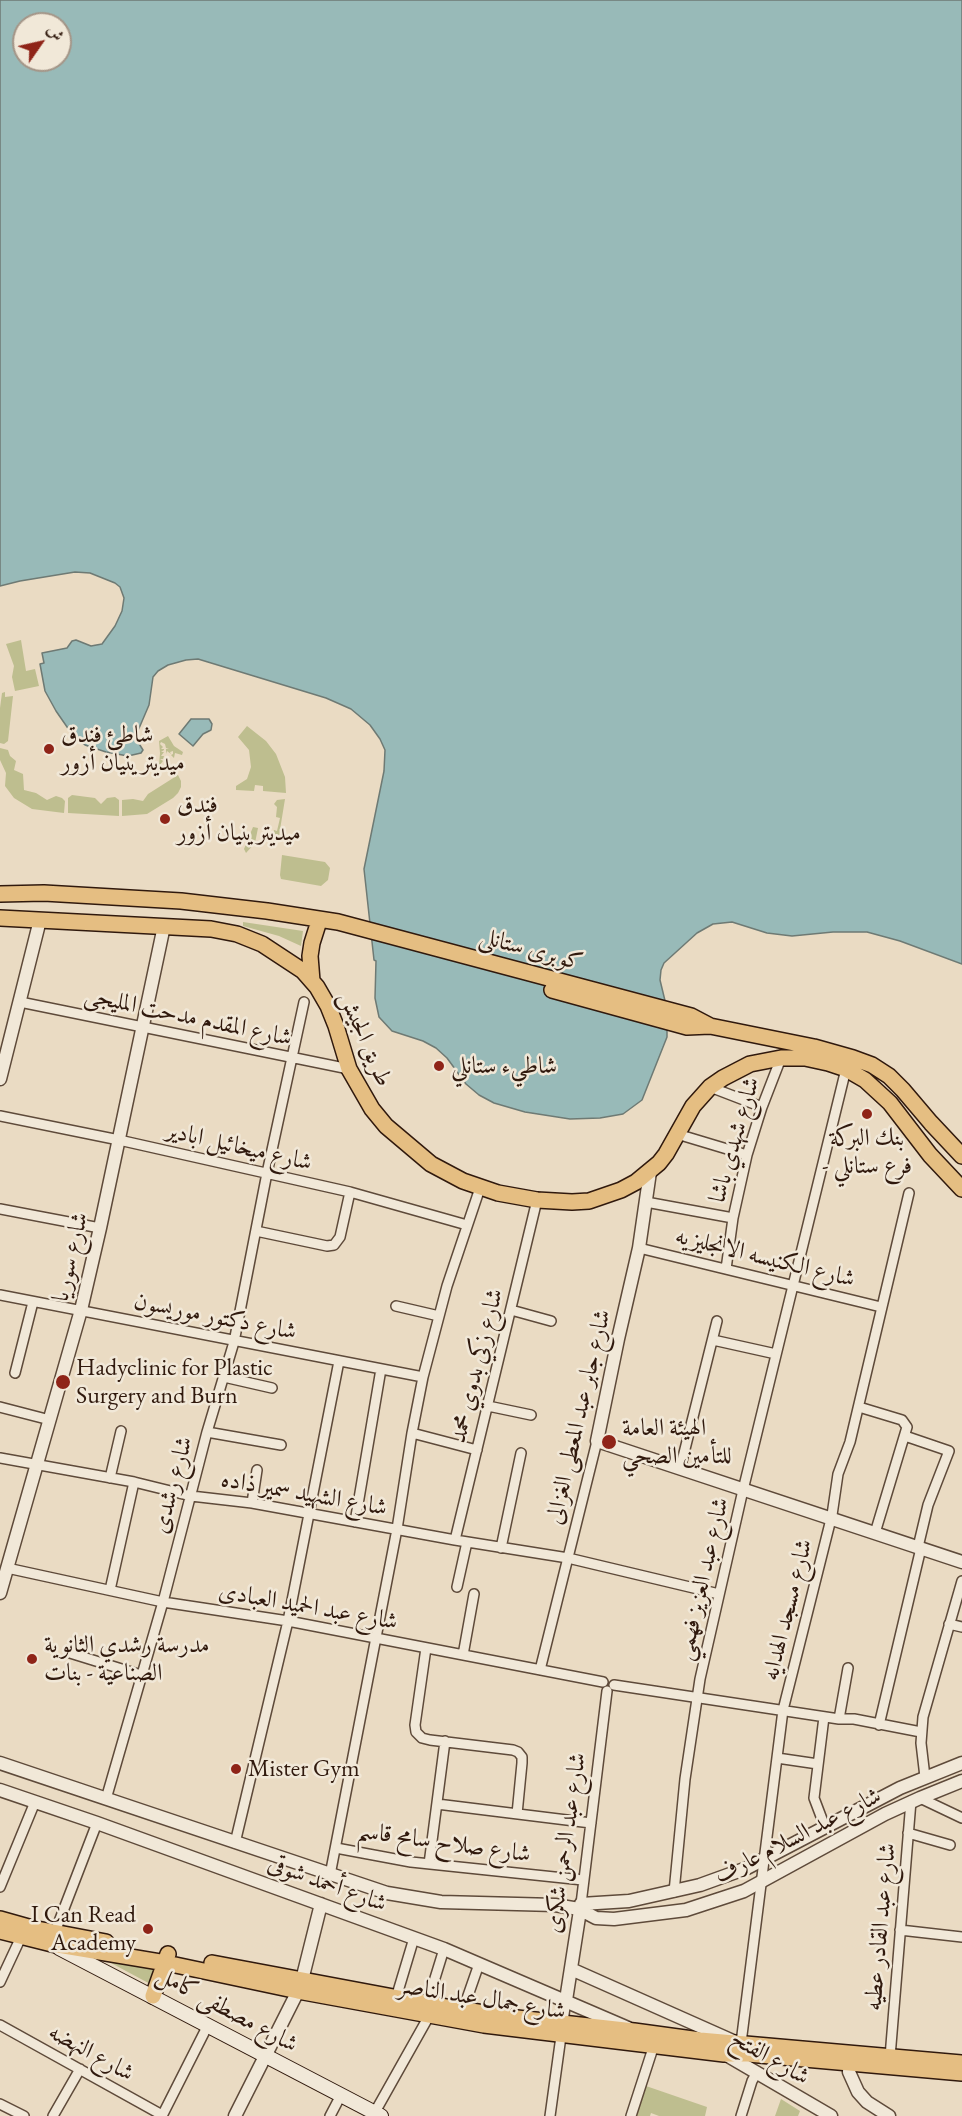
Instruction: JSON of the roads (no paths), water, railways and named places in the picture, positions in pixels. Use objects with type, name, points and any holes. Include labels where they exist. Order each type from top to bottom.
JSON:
[{"type":"main road","points":[[5,892],[181,901],[278,913],[319,921],[310,956],[312,981]]},
{"type":"main road","name":"طريق الجيش","points":[[0,918],[211,929],[237,934],[262,944],[303,971],[312,981],[328,1006],[349,1069],[372,1109],[403,1142],[439,1168],[480,1188],[537,1200],[572,1202],[606,1196],[629,1186],[650,1172],[666,1154],[693,1106],[710,1087],[750,1064],[781,1058],[828,1063],[846,1069],[865,1080],[890,1103],[930,1155],[962,1189]]},
{"type":"main road","name":"كوبرى ستانلى","points":[[319,921],[687,1028],[712,1027],[824,1049],[854,1058],[872,1065],[889,1076],[962,1156]]},
{"type":"main road","name":"شارع جمال عبد الناصر","points":[[0,1919],[54,1938]]},
{"type":"main road","name":"شارع جمال عبد الناصر","points":[[0,1931],[21,1936],[54,1938],[428,2010],[561,2029],[634,2031],[739,2042],[962,2073]]},
{"type":"main road","name":"شارع مصطفى كامل","points":[[54,1938],[153,1996],[378,2114]]},
{"type":"main road","points":[[153,1996],[167,1959]]},
{"type":"main road","name":"شارع جمال عبد الناصر","points":[[300,1986],[396,1998],[428,2010],[463,2010],[654,2045],[724,2054],[849,2059],[890,2057],[962,2063]]},
{"type":"street","points":[[0,1079],[40,920]]},
{"type":"street","name":"شارع سوريا","points":[[0,1593],[81,1311],[164,926]]},
{"type":"street","name":"شارع المقدم مدحت المليجى","points":[[20,1002],[349,1069]]},
{"type":"street","name":"شارع رشدى","points":[[106,1799],[163,1602],[207,1432],[234,1341],[304,1002]]},
{"type":"street","name":"شارع شهدي باشا","points":[[726,1269],[733,1218],[747,1155],[781,1058]]},
{"type":"street","name":"شارع عبد العزيز فهمي","points":[[674,1892],[685,1779],[697,1698],[718,1594],[846,1069]]},
{"type":"street","points":[[710,1087],[762,1107]]},
{"type":"street","name":"شارع ميخائيل ابادير","points":[[0,1116],[350,1192],[467,1225]]},
{"type":"street","points":[[677,1134],[747,1155]]},
{"type":"street","name":"شارع جابر عبد المعطى الغزالى","points":[[540,1670],[597,1441],[639,1248],[650,1172]]},
{"type":"street","points":[[330,1875],[397,1529],[423,1377],[439,1316],[480,1188]]},
{"type":"street","points":[[256,1231],[327,1246],[334,1245],[340,1237],[350,1192]]},
{"type":"street","name":"شارع مسجد الهدايه","points":[[739,2042],[783,1710],[831,1518],[838,1474],[850,1442],[859,1407],[909,1193]]},
{"type":"street","name":"شارع زكي بدوي محمد","points":[[455,1540],[537,1200]]},
{"type":"street","points":[[646,1202],[733,1218]]},
{"type":"street","points":[[0,1209],[100,1228]]},
{"type":"street","name":"شارع الكنيسه الانجليزيه","points":[[639,1248],[881,1307]]},
{"type":"street","name":"شارع دكتور موريسون","points":[[0,1295],[423,1377]]},
{"type":"street","points":[[15,1373],[33,1302]]},
{"type":"street","points":[[396,1306],[439,1316]]},
{"type":"street","points":[[511,1310],[551,1321]]},
{"type":"street","points":[[680,1469],[717,1321]]},
{"type":"street","points":[[713,1340],[776,1354]]},
{"type":"street","points":[[235,1843],[288,1621],[339,1361]]},
{"type":"street","points":[[355,1522],[381,1369]]},
{"type":"street","points":[[224,1377],[272,1388]]},
{"type":"street","points":[[488,1406],[531,1415]]},
{"type":"street","points":[[0,1407],[50,1420]]},
{"type":"street","points":[[859,1407],[904,1421],[907,1427],[875,1533]]},
{"type":"street","points":[[110,1478],[121,1431]]},
{"type":"street","points":[[207,1432],[281,1445]]},
{"type":"street","points":[[412,1433],[477,1450]]},
{"type":"street","points":[[879,1725],[928,1505],[942,1464],[949,1451],[905,1436]]},
{"type":"street","points":[[597,1441],[962,1562]]},
{"type":"street","points":[[501,1548],[520,1453]]},
{"type":"street","name":"شارع الشهيد سمير ذاده","points":[[0,1458],[134,1482],[191,1496],[252,1503],[568,1558],[718,1594]]},
{"type":"street","points":[[252,1503],[257,1470]]},
{"type":"street","points":[[110,1590],[134,1482]]},
{"type":"street","points":[[458,1587],[467,1542]]},
{"type":"street","name":"شارع عبد الحميد العبادى","points":[[8,1568],[163,1602],[288,1621],[540,1670],[608,1686],[838,1719],[854,1719],[921,1732]]},
{"type":"street","points":[[924,1777],[921,1732],[926,1703],[962,1581]]},
{"type":"street","points":[[463,1655],[474,1594]]},
{"type":"street","points":[[949,1624],[962,1628]]},
{"type":"street","points":[[426,1648],[415,1729],[422,1738],[519,1752],[522,1763],[517,1814]]},
{"type":"street","points":[[70,1653],[141,1675]]},
{"type":"street","points":[[838,1719],[848,1668]]},
{"type":"street","name":"شارع عبد الرحمن شكرى","points":[[566,2000],[584,1880],[608,1686]]},
{"type":"street","points":[[825,1717],[814,1798],[825,1827]]},
{"type":"street","points":[[429,1864],[445,1742]]},
{"type":"street","points":[[777,1758],[818,1764]]},
{"type":"street","name":"شارع عبد السلام عارف","points":[[580,1907],[674,1892],[747,1868],[924,1777],[962,1763]]},
{"type":"street","name":"شارع أحمد شوقى","points":[[0,1764],[387,1893],[423,1900],[580,1907]]},
{"type":"street","name":"شارع عبد السلام عارف","points":[[580,1907],[596,1918],[614,1919],[686,1910],[716,1902],[761,1883],[915,1799],[962,1781]]},
{"type":"street","name":"شارع أحمد شوقى","points":[[0,1790],[444,1949],[634,2031]]},
{"type":"street","points":[[915,1799],[962,1818]]},
{"type":"street","name":"شارع عبد القادر عطيه","points":[[890,2057],[908,1833],[915,1799]]},
{"type":"street","points":[[0,1887],[34,1802]]},
{"type":"street","points":[[436,1804],[591,1823]]},
{"type":"street","points":[[54,1938],[97,1823]]},
{"type":"street","points":[[908,1833],[950,1845]]},
{"type":"street","name":"شارع صلاح سامح قاسم","points":[[336,1848],[429,1864],[584,1880]]},
{"type":"street","points":[[235,2116],[300,1986],[321,1904]]},
{"type":"street","points":[[900,1930],[962,1937]]},
{"type":"street","points":[[0,1982],[21,1936]]},
{"type":"street","points":[[396,1998],[414,1938]]},
{"type":"street","points":[[378,2114],[428,2010],[444,1949]]},
{"type":"street","points":[[463,2010],[479,1964]]},
{"type":"street","points":[[571,1969],[739,2042]]},
{"type":"street","points":[[550,2116],[566,2000]]},
{"type":"street","name":"شارع النهضه","points":[[0,2025],[162,2115]]},
{"type":"street","points":[[162,2115],[208,2025]]},
{"type":"street","name":"شارع الفتح","points":[[687,2038],[724,2054],[817,2113],[831,2116]]},
{"type":"street","points":[[631,2116],[654,2045]]},
{"type":"street","name":"شارع الفتح","points":[[849,2059],[851,2079],[858,2092],[867,2102],[889,2116]]},
{"type":"street","points":[[53,2116],[80,2069]]},
{"type":"street","points":[[741,2116],[756,2074]]},
{"type":"street","points":[[330,2116],[341,2095]]},
{"type":"street","points":[[0,2104],[24,2116]]},
{"type":"water","points":[[0,0],[962,0],[962,964],[900,941],[867,932],[833,932],[792,936],[767,933],[732,922],[713,924],[697,933],[664,963],[661,970],[660,980],[667,1009],[667,1037],[642,1100],[623,1114],[600,1118],[570,1119],[525,1112],[494,1103],[479,1095],[466,1084],[447,1058],[436,1048],[423,1041],[392,1031],[379,1017],[375,998],[376,961],[374,960],[364,869],[384,771],[385,750],[370,725],[351,709],[326,698],[198,659],[168,665],[153,677],[149,705],[137,733],[138,742],[143,750],[141,753],[128,756],[85,745],[74,737],[45,691],[40,664],[44,663],[42,653],[67,648],[72,641],[76,640],[91,646],[102,644],[122,611],[124,598],[120,587],[90,573],[75,572],[0,586]]},
{"type":"water","points":[[191,719],[209,719],[212,724],[211,730],[203,734],[193,746],[179,734]]},
{"type":"place","name":"شاطئ فندق ميديترينيان أزور","points":[[49,749]]},
{"type":"place","name":"فندق ميديترينيان أزور","points":[[165,819]]},
{"type":"place","name":"شاطيء ستانلي","points":[[439,1066]]},
{"type":"place","name":"بنك البركة - فرع ستانلي","points":[[867,1114]]},
{"type":"place","name":"Hadyclinic for Plastic Surgery and Burn","points":[[63,1382]]},
{"type":"place","name":"الهيئة العامة للتأمين الصحي","points":[[609,1442]]},
{"type":"place","name":"مدرسة رشدي الثانوية الصناعية - بنات","points":[[32,1659]]},
{"type":"place","name":"Mister Gym","points":[[236,1769]]},
{"type":"place","name":"I Can Read Academy","points":[[148,1929]]}]
